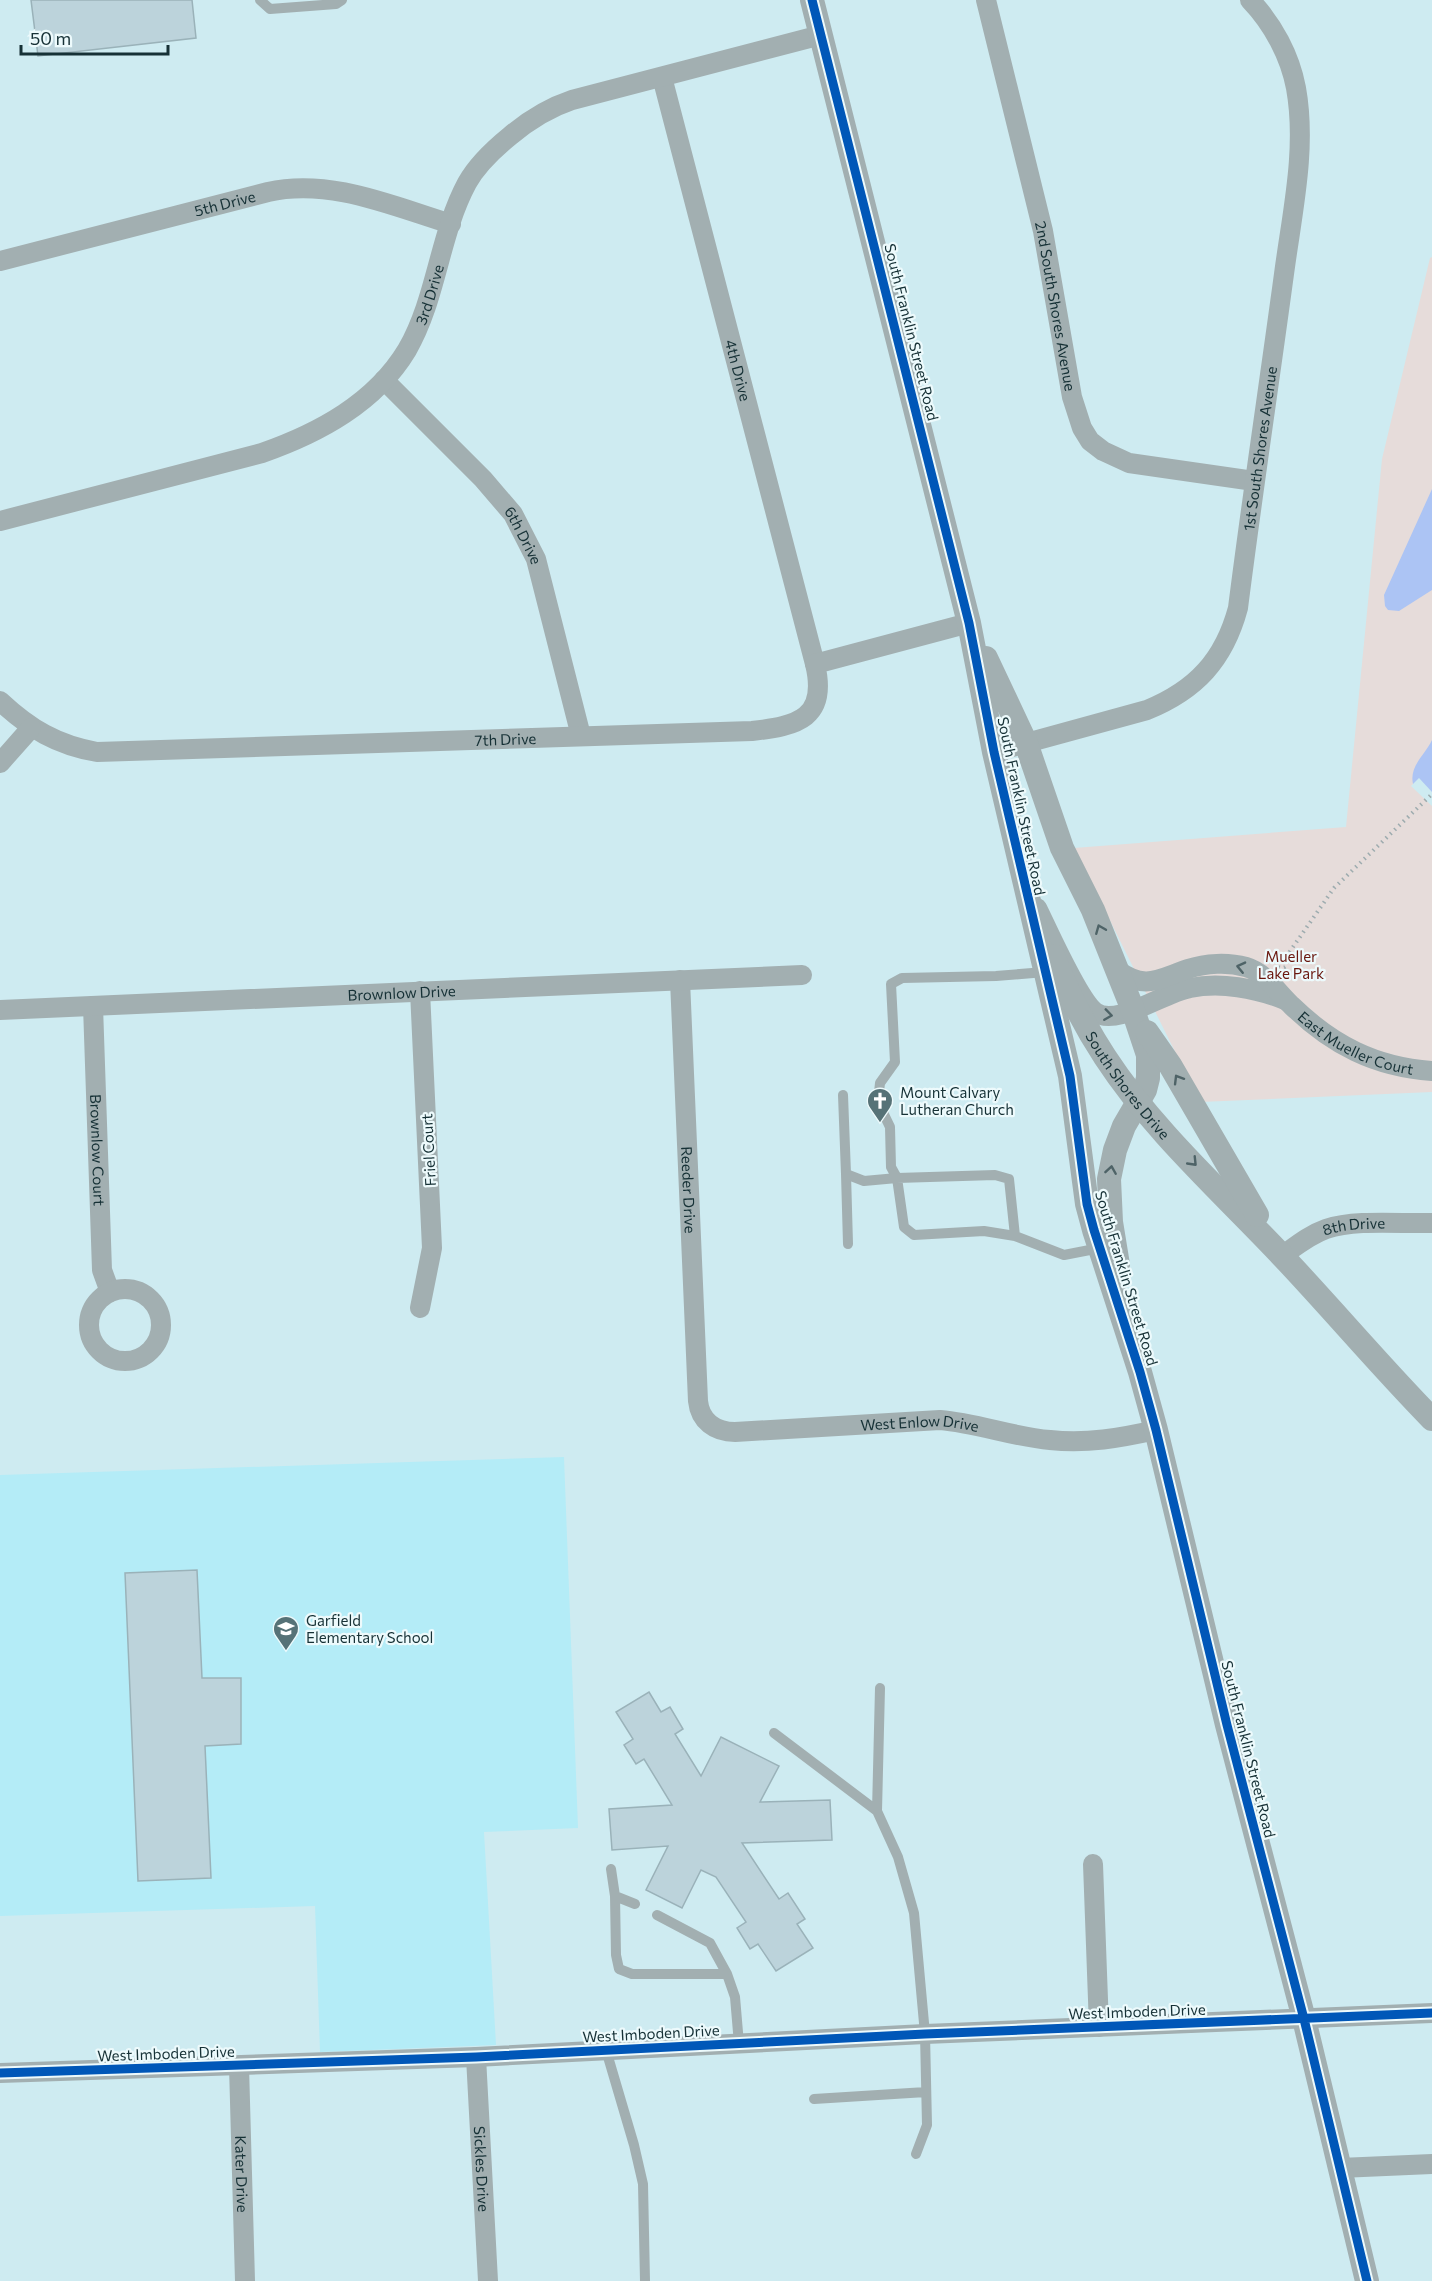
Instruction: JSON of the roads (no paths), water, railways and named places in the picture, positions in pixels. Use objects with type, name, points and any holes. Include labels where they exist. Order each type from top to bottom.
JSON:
[{"type":"street","name":"South Franklin Street Road","points":[[812,0],[969,623],[994,752],[1070,1076],[1083,1184],[1100,1248],[1156,1430],[1227,1725],[1304,2019],[1367,2281]]},
{"type":"street","name":"2nd South Shores Avenue","points":[[986,0],[1043,231],[1072,397],[1082,428],[1090,441],[1103,451],[1129,463],[1254,481]]},
{"type":"street","name":"1st South Shores Avenue","points":[[994,752],[1147,710],[1170,700],[1205,674],[1226,641],[1238,608],[1276,335],[1300,139],[1296,87],[1290,65],[1271,27],[1250,0]]},
{"type":"street","name":"3rd Drive","points":[[0,521],[262,453],[290,443],[339,418],[360,403],[384,380],[406,352],[417,331],[432,291],[451,224],[468,181],[479,166],[506,139],[537,115],[572,100],[821,35]]},
{"type":"street","name":"4th Drive","points":[[662,77],[816,664]]},
{"type":"street","name":"5th Drive","points":[[0,261],[268,192],[296,187],[326,189],[359,196],[451,224]]},
{"type":"street","name":"6th Drive","points":[[384,380],[483,479],[513,514],[536,560],[581,736]]},
{"type":"street","name":"South Franklin Street Road","points":[[969,623],[1026,743],[1062,848],[1093,910],[1144,1039],[1149,1067],[1145,1090],[1119,1139],[1112,1162],[1109,1199],[1117,1261],[1140,1372]]},
{"type":"street","points":[[816,664],[969,623]]},
{"type":"street","name":"7th Drive","points":[[0,701],[31,728],[67,746],[97,752],[752,731],[790,724],[808,715],[820,687],[816,664]]},
{"type":"street","points":[[0,763],[31,728]]},
{"type":"street","name":"East Mueller Court","points":[[1023,881],[1088,1004],[1102,1016],[1111,1018],[1120,1016],[1175,991],[1201,986],[1252,990],[1286,1001]]},
{"type":"street","name":"South Shores Drive","points":[[1023,881],[1073,1001],[1106,1059],[1169,1138],[1282,1256],[1432,1419]]},
{"type":"street","name":"East Mueller Court","points":[[1116,969],[1132,979],[1151,982],[1201,966],[1237,965],[1258,973],[1317,1029],[1354,1051],[1401,1067],[1432,1071]]},
{"type":"street","name":"Brownlow Drive","points":[[0,1010],[802,975]]},
{"type":"street","name":"Reeder Drive","points":[[680,980],[698,1401]]},
{"type":"street","name":"Friel Court","points":[[420,991],[432,1248],[420,1308]]},
{"type":"street","name":"Brownlow Court","points":[[93,1006],[102,1270],[110,1292]]},
{"type":"street","name":"South Shores Drive","points":[[1133,1010],[1170,1065],[1282,1256]]},
{"type":"street","points":[[1119,1139],[1127,1132],[1142,1127],[1156,1130],[1169,1138]]},
{"type":"street","name":"8th Drive","points":[[1282,1256],[1307,1238],[1326,1229],[1348,1224],[1432,1223]]},
{"type":"street","name":"West Enlow Drive","points":[[698,1401],[700,1411],[708,1423],[729,1432],[940,1420],[957,1421],[1048,1440],[1111,1440],[1156,1430]]},
{"type":"street","points":[[1093,1864],[1099,2027]]},
{"type":"street","name":"West Imboden Drive","points":[[0,2073],[476,2057],[925,2034],[1432,2013]]},
{"type":"street","name":"Sickles Drive","points":[[476,2057],[488,2281]]},
{"type":"street","name":"Kater Drive","points":[[239,2066],[245,2281]]},
{"type":"street","points":[[1340,2168],[1432,2164]]},
{"type":"lane","points":[[260,0],[270,9],[336,4],[342,0]]},
{"type":"lane","points":[[1045,972],[996,976],[902,978],[891,984],[895,1062],[880,1083],[878,1102],[890,1127],[891,1167],[897,1178],[904,1227],[914,1235],[984,1232],[1015,1236],[1064,1255],[1100,1248]]},
{"type":"lane","points":[[843,1095],[848,1244]]},
{"type":"lane","points":[[846,1174],[864,1181],[995,1175],[1009,1179],[1015,1236]]},
{"type":"lane","points":[[880,1688],[877,1811],[898,1857],[914,1913],[925,2034],[927,2125],[916,2154]]},
{"type":"lane","points":[[774,1733],[877,1811]]},
{"type":"lane","points":[[611,1869],[615,1896],[616,1955],[619,1969],[632,1974],[727,1974]]},
{"type":"lane","points":[[615,1896],[635,1904]]},
{"type":"lane","points":[[657,1915],[710,1942],[727,1974],[735,1997],[739,2044]]},
{"type":"lane","points":[[606,2050],[643,2184],[645,2281]]},
{"type":"lane","points":[[814,2099],[926,2092]]},
{"type":"place","name":"Mount Calvary Lutheran Church","points":[[880,1124]]},
{"type":"place","name":"Garfield Elementary School","points":[[286,1652]]},
{"type":"park label","name":"Mueller Lake Park","points":[[1291,964]]}]
